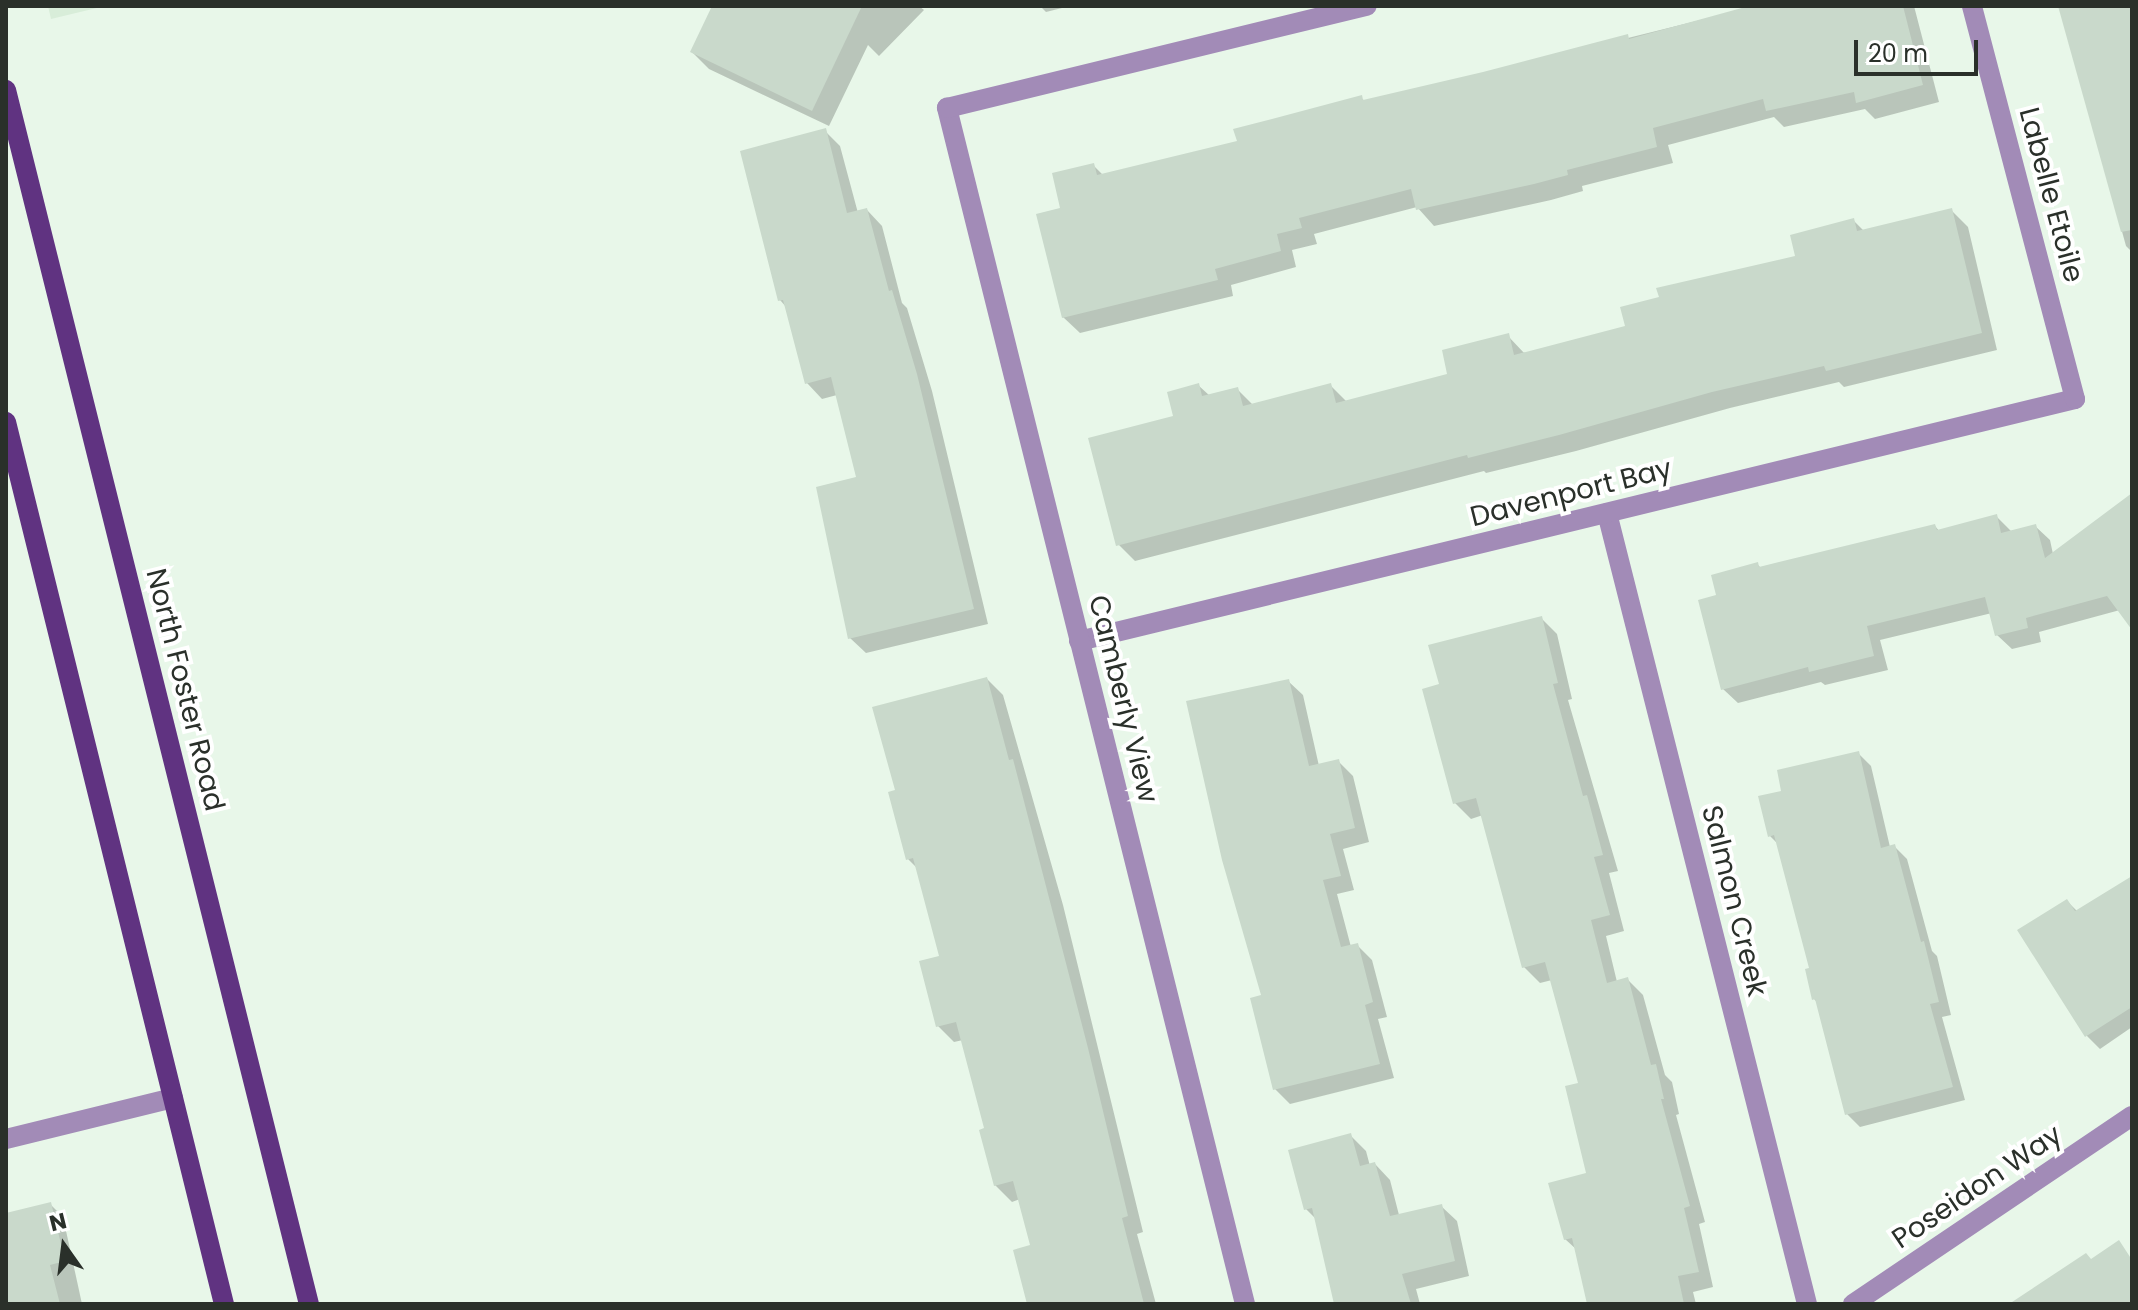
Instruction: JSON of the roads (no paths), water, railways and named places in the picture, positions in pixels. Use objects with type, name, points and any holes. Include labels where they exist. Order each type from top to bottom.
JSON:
[{"type":"main road","name":"North Foster Road","points":[[6,90],[309,1304]]},
{"type":"main road","points":[[6,422],[224,1304]]},
{"type":"street","name":"Camberly View","points":[[1245,1304],[947,108],[1367,6]]},
{"type":"street","name":"Labelle Etoile","points":[[1972,6],[2075,399]]},
{"type":"street","name":"Davenport Bay","points":[[1079,641],[2075,399]]},
{"type":"street","name":"Salmon Creek","points":[[1607,513],[1807,1304]]},
{"type":"street","points":[[6,1139],[173,1098]]},
{"type":"street","name":"Poseidon Way","points":[[1853,1304],[2132,1116]]}]
